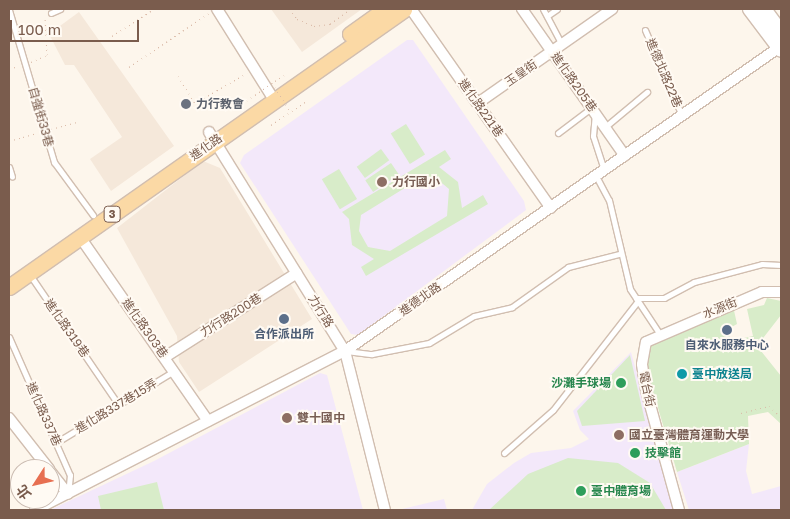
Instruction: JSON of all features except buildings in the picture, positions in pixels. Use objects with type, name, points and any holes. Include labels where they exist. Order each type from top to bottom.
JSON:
[{"type":"main road","name":"進化路","points":[[9,287],[80,237],[267,93],[386,9]]},
{"type":"main road","name":"進化路","points":[[267,93],[404,9]]},
{"type":"main road","name":"進化路","points":[[9,275],[93,215],[212,136]]},
{"type":"street","points":[[217,9],[267,93]]},
{"type":"street","name":"進化路221巷","points":[[411,9],[551,208]]},
{"type":"street","name":"進化路205巷","points":[[522,9],[625,156]]},
{"type":"street","name":"玉皇街","points":[[478,103],[612,9]]},
{"type":"street","points":[[750,9],[780,48]]},
{"type":"street","points":[[764,9],[781,32]]},
{"type":"street","name":"進德北路","points":[[35,510],[345,350],[780,48]]},
{"type":"street","name":"力行路","points":[[212,136],[345,350],[385,510]]},
{"type":"street","name":"進化路303巷","points":[[80,237],[165,356],[208,421]]},
{"type":"street","name":"力行路200巷","points":[[165,356],[297,273]]},
{"type":"street","name":"水源街","points":[[660,333],[762,292],[781,292]]},
{"type":"street","name":"電台街","points":[[660,333],[646,342],[642,364],[679,510]]},
{"type":"street","points":[[9,418],[41,459]]},
{"type":"street","points":[[60,484],[68,494]]},
{"type":"lane","points":[[51,13],[60,9]]},
{"type":"lane","name":"進化路205巷","points":[[543,9],[562,44]]},
{"type":"lane","points":[[547,16],[557,9]]},
{"type":"lane","name":"自強街33巷","points":[[9,10],[54,162],[93,215]]},
{"type":"lane","name":"進德北路22巷","points":[[645,30],[683,116]]},
{"type":"lane","points":[[605,127],[646,92]]},
{"type":"lane","points":[[558,133],[593,110]]},
{"type":"lane","points":[[593,110],[593,136],[600,174],[610,206],[619,254],[637,300],[660,333]]},
{"type":"lane","points":[[9,167],[12,178]]},
{"type":"lane","points":[[345,350],[372,354],[429,343],[474,316],[512,307],[568,268],[619,254]]},
{"type":"lane","points":[[504,453],[553,410],[637,300],[664,298],[694,282],[762,264],[781,265]]},
{"type":"lane","name":"進化路319巷","points":[[28,273],[118,404]]},
{"type":"lane","name":"進化路337巷","points":[[9,337],[70,475],[68,494]]},
{"type":"lane","name":"進化路337巷15弄","points":[[57,442],[174,371]]},
{"type":"path","points":[[112,36],[154,9]]},
{"type":"path","points":[[129,66],[217,9]]},
{"type":"path","points":[[289,9],[296,19],[314,26],[330,24],[343,11],[351,9]]},
{"type":"path","points":[[339,9],[343,11]]},
{"type":"path","points":[[44,58],[42,17],[51,13]]},
{"type":"path","points":[[178,76],[195,102],[254,69]]},
{"type":"path","points":[[234,109],[267,93],[286,74]]},
{"type":"path","points":[[267,93],[291,112]]},
{"type":"path","points":[[271,125],[306,102]]},
{"type":"path","points":[[741,414],[769,406],[781,417]]},
{"type":"shaded area","points":[[271,9],[362,9],[302,52]]},
{"type":"shaded area","points":[[79,12],[174,146],[111,191],[90,159],[122,137],[74,65],[65,65],[49,34]]},
{"type":"shaded area","name":"力行國小","points":[[407,40],[413,40],[524,201],[526,210],[358,335],[351,334],[240,163],[244,155]]},
{"type":"shaded area","points":[[203,161],[220,168],[312,319],[199,392],[179,362],[177,336],[117,228]]},
{"type":"shaded area","name":"國立臺灣體育運動大學","points":[[631,352],[674,510],[472,510],[487,484],[514,463],[531,453],[571,448],[589,439],[580,430],[573,411]]},
{"type":"shaded area","name":"雙十國中","points":[[320,373],[327,375],[363,510],[50,510],[60,509],[60,505],[154,461]]},
{"type":"shaded area","name":"國立臺灣體育運動大學","points":[[749,444],[746,471],[752,494],[781,486],[781,510],[689,510],[677,472]]},
{"type":"shaded area","points":[[444,499],[447,510],[398,510]]},
{"type":"green space","points":[[406,124],[425,155],[410,164],[391,134]]},
{"type":"green space","points":[[381,149],[389,160],[365,178],[357,167]]},
{"type":"green space","points":[[445,150],[451,159],[439,167],[458,182],[462,208],[483,195],[488,204],[366,276],[361,267],[374,259],[352,245],[349,219],[342,212]],"holes":[[[421,178],[437,179],[449,189],[447,216],[390,251],[368,247],[359,231],[361,215]]]},
{"type":"green space","points":[[391,163],[399,175],[373,192],[365,180]]},
{"type":"green space","points":[[339,169],[357,199],[340,209],[322,179]]},
{"type":"green space","points":[[767,298],[781,301],[781,315],[757,346],[781,376],[781,424],[768,412],[748,416],[749,444],[677,472],[645,364],[650,346],[733,306],[737,324],[728,329],[731,341],[753,336],[747,309],[764,305]]},
{"type":"green space","name":"沙灘手球場","points":[[630,355],[645,421],[582,426],[577,411]]},
{"type":"green space","name":"臺中體育場","points":[[568,458],[618,463],[650,483],[666,510],[489,510],[528,474]]},
{"type":"green space","points":[[157,482],[164,510],[101,510],[98,496]]},
{"type":"place","name":"力行教會","points":[[186,104]]},
{"type":"place","name":"力行國小","points":[[382,182]]},
{"type":"place","name":"合作派出所","points":[[284,319]]},
{"type":"place","name":"自來水服務中心","points":[[727,330]]},
{"type":"place","name":"臺中放送局","points":[[682,374]]},
{"type":"place","name":"沙灘手球場","points":[[621,383]]},
{"type":"place","name":"雙十國中","points":[[287,418]]},
{"type":"place","name":"國立臺灣體育運動大學","points":[[619,435]]},
{"type":"place","name":"技擊館","points":[[635,453]]},
{"type":"place","name":"臺中體育場","points":[[581,491]]}]
